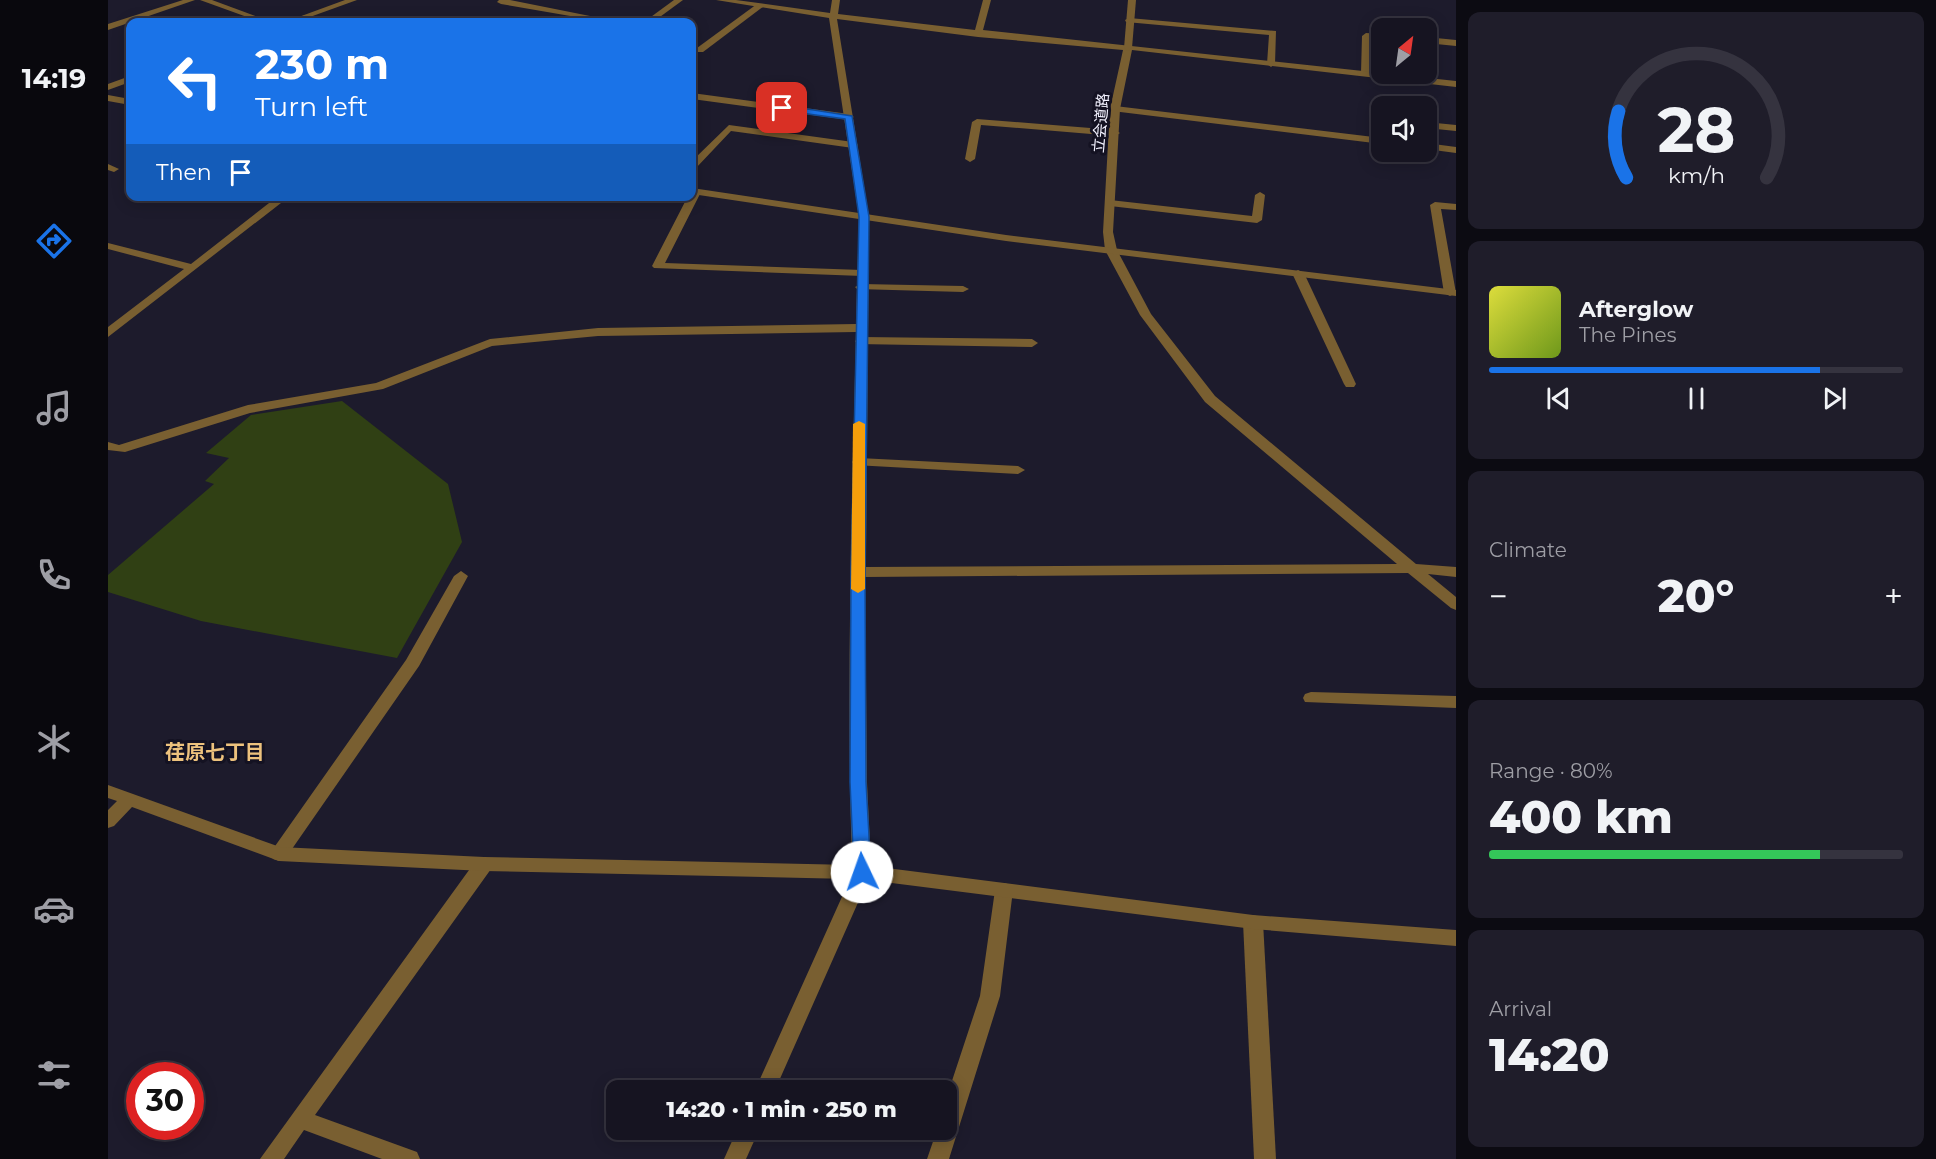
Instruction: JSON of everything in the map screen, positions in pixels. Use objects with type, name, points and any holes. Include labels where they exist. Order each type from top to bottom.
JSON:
[{"type":"street","points":[[136,18],[191,0]]},
{"type":"street","points":[[206,0],[257,18]]},
{"type":"street","points":[[302,18],[352,0]]},
{"type":"street","points":[[506,0],[501,2],[593,18]]},
{"type":"street","points":[[654,18],[679,0]]},
{"type":"street","points":[[720,0],[833,17],[978,34],[1456,84]]},
{"type":"street","points":[[769,1080],[862,872],[858,782],[858,572],[861,287],[864,217],[833,17],[836,0]]},
{"type":"street","points":[[978,34],[987,0]]},
{"type":"street","name":"立会道路","points":[[1112,250],[1108,232],[1115,109],[1128,48],[1132,0]]},
{"type":"street","points":[[700,50],[760,6]]},
{"type":"street","points":[[305,17],[312,18]]},
{"type":"street","points":[[1129,20],[1273,33],[1271,64]]},
{"type":"street","points":[[108,27],[126,21]]},
{"type":"street","points":[[1365,74],[1366,36],[1371,36]]},
{"type":"street","points":[[1437,41],[1456,43]]},
{"type":"street","points":[[108,87],[126,80]]},
{"type":"street","points":[[696,97],[849,117]]},
{"type":"street","points":[[108,98],[126,101]]},
{"type":"street","points":[[1115,109],[1371,140]]},
{"type":"street","points":[[970,159],[977,122],[1115,132]]},
{"type":"street","points":[[1437,126],[1456,128]]},
{"type":"street","points":[[696,162],[729,128],[853,145]]},
{"type":"street","points":[[1437,147],[1456,150]]},
{"type":"street","points":[[696,191],[1006,238],[1453,293],[1434,205],[1456,207]]},
{"type":"street","points":[[1110,203],[1257,220],[1260,195]]},
{"type":"street","points":[[108,333],[278,201]]},
{"type":"street","points":[[689,201],[658,266],[862,273]]},
{"type":"street","points":[[108,246],[191,267]]},
{"type":"street","points":[[1112,250],[1146,315],[1210,399],[1456,605]]},
{"type":"street","points":[[1298,273],[1350,384]]},
{"type":"street","points":[[861,287],[963,289]]},
{"type":"street","points":[[108,446],[120,449],[248,409],[379,386],[490,343],[598,332],[861,334],[1032,343]]},
{"type":"street","points":[[859,462],[1018,470]]},
{"type":"street","points":[[858,572],[1413,568],[1456,572]]},
{"type":"street","points":[[279,854],[413,662],[461,576]]},
{"type":"street","points":[[1311,699],[1456,702]]},
{"type":"street","points":[[108,791],[279,854],[484,864],[862,872],[1253,922],[1456,938]]},
{"type":"street","points":[[108,821],[129,799]]},
{"type":"street","points":[[271,1159],[484,864]]},
{"type":"street","points":[[938,1159],[990,996],[1004,890]]},
{"type":"street","points":[[1253,922],[1265,1159]]},
{"type":"street","points":[[300,1119],[409,1159]]},
{"type":"street","points":[[735,1159],[744,1140]]},
{"type":"green space","points":[[342,401],[448,484],[462,542],[397,658],[201,621],[108,592],[108,575],[214,484],[205,481],[229,458],[206,453],[251,415]]},
{"type":"slow traffic","points":[[858,589],[859,424]]},
{"type":"district","name":"荏原七丁目","points":[[215,752]]},
{"type":"route","points":[[782,108],[849,117],[864,217],[861,287],[858,572],[858,782],[862,872]]}]
